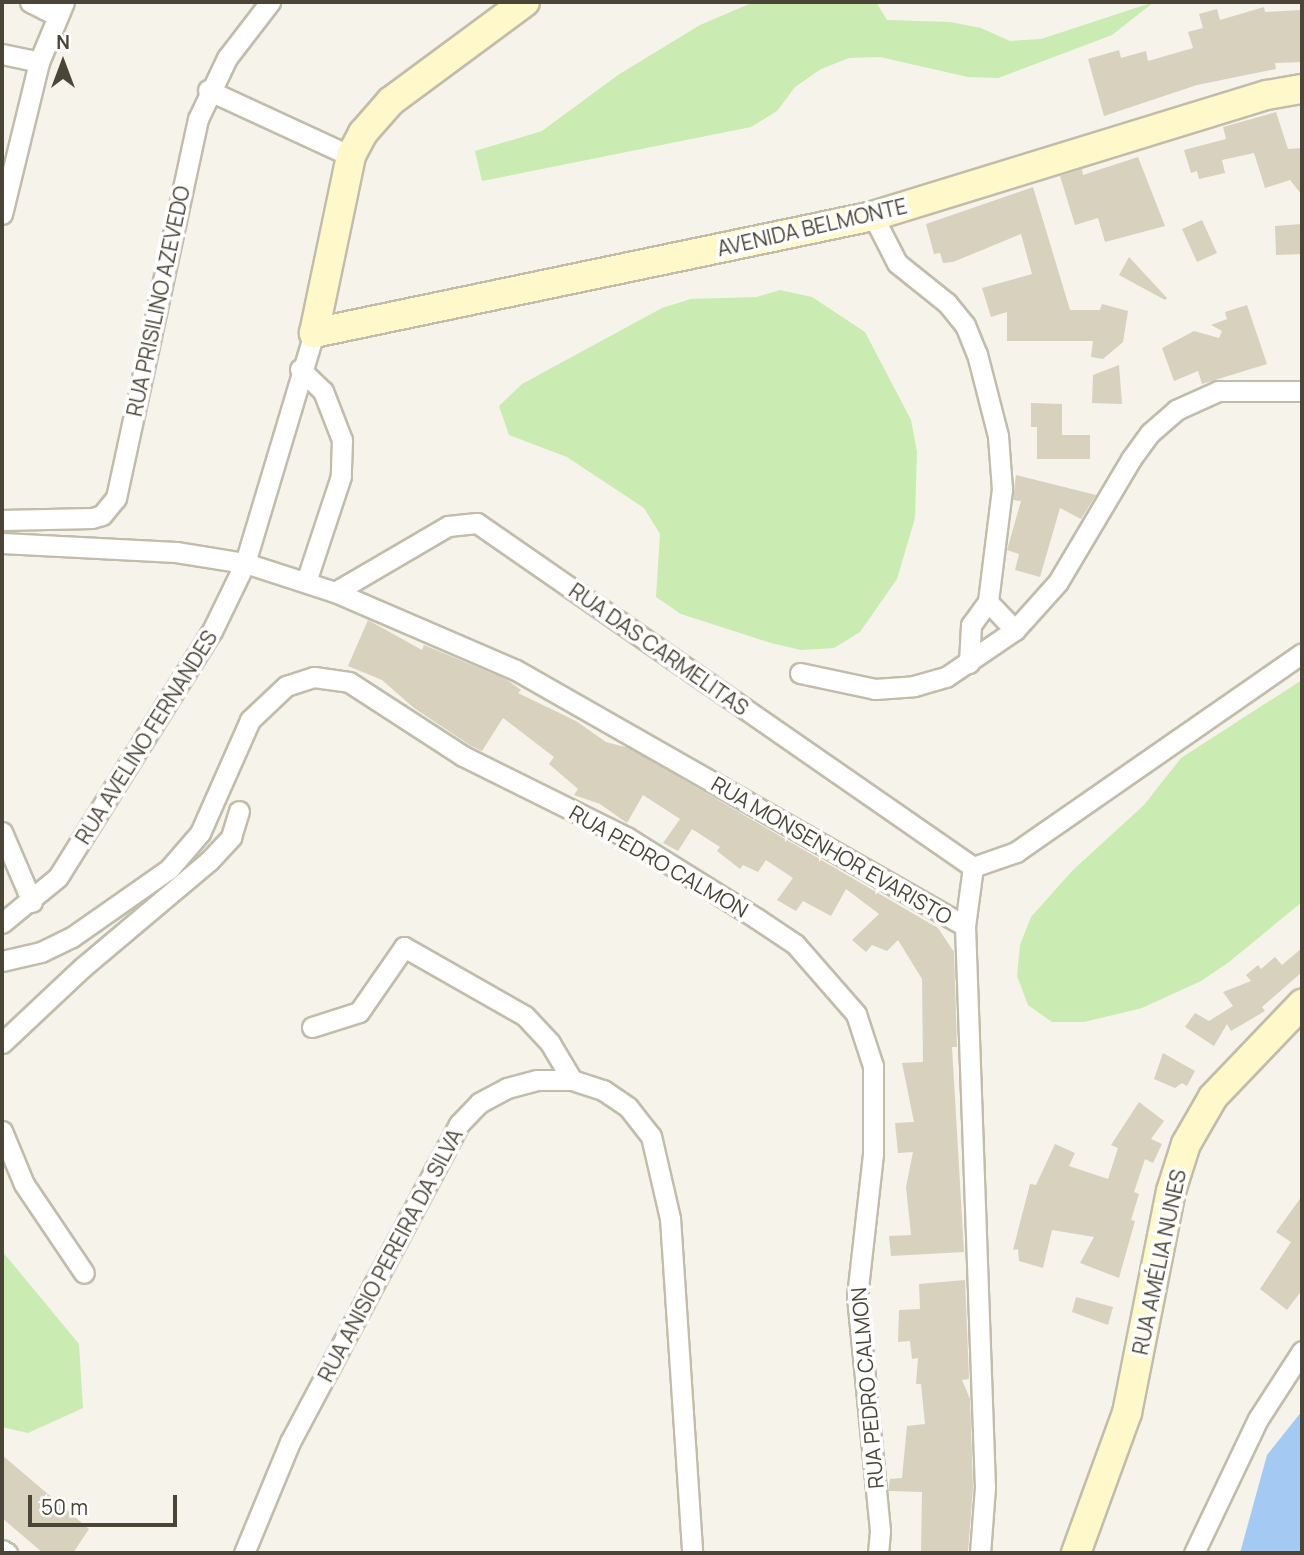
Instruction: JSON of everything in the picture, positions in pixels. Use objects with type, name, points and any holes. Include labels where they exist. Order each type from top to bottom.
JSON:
[{"type":"street","points":[[2,215],[38,62],[61,9],[30,2]]},
{"type":"street","name":"RUA PRISILINO AZEVEDO","points":[[2,520],[92,518],[102,515],[116,498],[190,147],[208,90],[270,2]]},
{"type":"street","points":[[314,333],[351,156],[374,117],[391,101],[525,2]]},
{"type":"street","points":[[2,54],[38,62]]},
{"type":"street","name":"AVENIDA BELMONTE","points":[[314,333],[873,216],[1267,95],[1302,89]]},
{"type":"street","points":[[208,90],[351,156]]},
{"type":"street","points":[[873,216],[897,263],[947,303],[965,325],[984,379],[998,436],[1002,489],[988,602],[968,635],[969,663]]},
{"type":"street","name":"RUA AVELINO FERNANDES","points":[[2,923],[32,902],[58,877],[121,781],[212,632],[244,563],[300,369],[314,333]]},
{"type":"street","points":[[300,369],[323,391],[342,440],[341,476],[306,582]]},
{"type":"street","points":[[800,673],[874,689],[914,686],[946,677],[1015,630],[1058,582],[1137,450],[1176,410],[1218,391],[1302,391]]},
{"type":"street","name":"RUA DAS CARMELITAS","points":[[335,592],[448,526],[477,523],[973,867]]},
{"type":"street","name":"RUA MONSENHOR EVARISTO","points":[[2,543],[176,552],[244,563],[335,592],[516,670],[965,926],[985,1487],[979,1553]]},
{"type":"street","points":[[988,602],[1015,630]]},
{"type":"street","points":[[965,926],[973,867],[1016,852],[1302,653]]},
{"type":"street","name":"RUA PEDRO CALMON","points":[[2,961],[41,952],[72,937],[169,869],[200,833],[250,720],[286,686],[314,677],[349,682],[463,757],[628,838],[757,918],[794,944],[856,1014],[873,1066],[873,1154],[857,1296],[880,1531],[878,1553]]},
{"type":"street","points":[[2,1043],[83,967],[218,852],[231,837],[239,811]]},
{"type":"street","points":[[2,832],[32,902]]},
{"type":"street","points":[[312,1027],[359,1012],[404,947],[525,1016],[550,1043],[572,1080]]},
{"type":"street","name":"RUA AMÉLIA NUNES","points":[[1076,1553],[1127,1413],[1171,1191],[1186,1144],[1213,1097],[1302,1004]]},
{"type":"street","name":"RUA ANISIO PEREIRA DA SILVA","points":[[244,1553],[290,1442],[459,1124],[479,1103],[507,1088],[537,1080],[572,1080],[603,1090],[628,1107],[651,1136],[670,1217],[692,1553]]},
{"type":"street","points":[[2,1131],[24,1184],[84,1273]]},
{"type":"street","points":[[1194,1553],[1258,1419],[1302,1351]]},
{"type":"street","points":[[2,1550],[7,1553]]},
{"type":"green space","points":[[754,2],[876,2],[887,20],[950,22],[981,28],[1010,41],[1041,39],[1154,2],[1112,35],[998,78],[968,77],[880,57],[849,58],[821,69],[795,87],[777,111],[751,127],[482,181],[475,151],[542,131],[618,75],[700,25]]},
{"type":"green space","points":[[780,290],[812,297],[865,332],[911,420],[917,452],[915,518],[897,579],[860,632],[834,648],[801,650],[771,643],[681,614],[656,597],[660,534],[644,508],[567,457],[509,435],[499,406],[522,384],[662,308],[691,299],[757,297]]},
{"type":"green space","points":[[1302,680],[1302,902],[1229,962],[1201,981],[1142,1008],[1084,1022],[1052,1022],[1028,1005],[1017,976],[1020,945],[1031,917],[1073,870],[1144,805],[1181,758]]},
{"type":"green space","points":[[2,1251],[79,1344],[83,1408],[28,1433],[2,1427]]},
{"type":"water","points":[[1302,1411],[1302,1553],[1240,1553],[1267,1455]]},
{"type":"building","points":[[1264,7],[1265,12],[1301,10],[1302,62],[1275,63],[1276,69],[1197,85],[1104,116],[1088,59],[1119,50],[1121,58],[1146,51],[1148,61],[1193,48],[1188,32],[1203,28],[1199,14],[1217,9],[1220,20]]},
{"type":"building","points":[[1276,112],[1288,149],[1302,148],[1302,195],[1290,180],[1265,188],[1254,153],[1222,160],[1225,173],[1199,179],[1197,171],[1191,173],[1184,150],[1226,139],[1223,127]]},
{"type":"building","points":[[1138,157],[1165,226],[1105,242],[1098,218],[1075,225],[1060,176],[1082,169],[1083,175]]},
{"type":"building","points":[[1033,187],[1070,310],[1100,310],[1102,304],[1128,311],[1123,342],[1103,359],[1091,357],[1093,341],[1007,341],[1007,312],[991,317],[982,288],[1032,274],[1021,234],[953,262],[943,263],[940,253],[934,254],[926,224]]},
{"type":"building","points":[[1202,220],[1217,253],[1197,262],[1182,229]]},
{"type":"building","points":[[1302,224],[1302,254],[1276,255],[1275,226]]},
{"type":"building","points":[[1129,257],[1167,298],[1165,300],[1119,275]]},
{"type":"building","points":[[1247,305],[1267,364],[1202,384],[1198,371],[1174,381],[1162,348],[1194,331],[1219,338],[1222,331],[1211,325],[1227,319],[1225,312]]},
{"type":"building","points":[[1119,365],[1122,404],[1092,403],[1093,375]]},
{"type":"building","points":[[1031,403],[1062,404],[1062,435],[1090,435],[1090,459],[1037,459],[1037,427],[1031,427]]},
{"type":"building","points":[[1016,475],[1096,495],[1081,519],[1060,508],[1040,577],[1015,570],[1019,554],[1007,550],[1021,501],[1013,500]]},
{"type":"building","points":[[368,620],[422,650],[424,645],[506,679],[521,690],[518,693],[576,721],[606,742],[629,748],[938,928],[954,952],[957,1047],[952,1047],[964,1252],[891,1256],[889,1236],[911,1235],[906,1187],[913,1152],[898,1153],[895,1123],[914,1122],[902,1063],[923,1062],[922,979],[898,940],[887,951],[872,945],[866,952],[852,940],[879,914],[846,889],[831,916],[803,901],[796,911],[777,900],[793,878],[766,860],[758,872],[743,865],[740,869],[717,851],[720,847],[692,829],[678,851],[663,843],[680,819],[643,795],[627,823],[600,804],[574,795],[578,789],[549,764],[554,757],[503,718],[482,751],[471,746],[414,708],[382,680],[348,666]]},
{"type":"building","points":[[1302,948],[1302,972],[1262,1007],[1265,1011],[1231,1031],[1227,1024],[1214,1046],[1185,1027],[1195,1013],[1209,1021],[1233,1006],[1223,992],[1251,981],[1246,975],[1258,965],[1261,969],[1275,957],[1282,965]]},
{"type":"building","points":[[1163,1053],[1195,1071],[1187,1086],[1182,1083],[1175,1088],[1154,1079]]},
{"type":"building","points":[[1139,1102],[1164,1121],[1151,1139],[1162,1144],[1153,1163],[1145,1159],[1134,1192],[1139,1194],[1131,1220],[1135,1221],[1119,1278],[1080,1263],[1094,1237],[1052,1230],[1043,1268],[1019,1261],[1018,1249],[1013,1250],[1030,1184],[1036,1185],[1055,1144],[1075,1153],[1069,1166],[1108,1179],[1118,1148],[1111,1145]]},
{"type":"building","points":[[1302,1196],[1302,1290],[1287,1310],[1260,1289],[1291,1242],[1276,1232]]},
{"type":"building","points":[[965,1280],[969,1379],[962,1380],[970,1399],[973,1487],[968,1553],[921,1552],[922,1492],[888,1491],[890,1479],[902,1478],[907,1426],[925,1424],[921,1384],[916,1384],[918,1358],[912,1359],[910,1341],[898,1342],[899,1310],[920,1309],[919,1284]]},
{"type":"building","points":[[1076,1297],[1113,1307],[1108,1325],[1072,1312]]},
{"type":"building","points":[[2,1455],[89,1529],[73,1553],[43,1553],[2,1518]]}]
